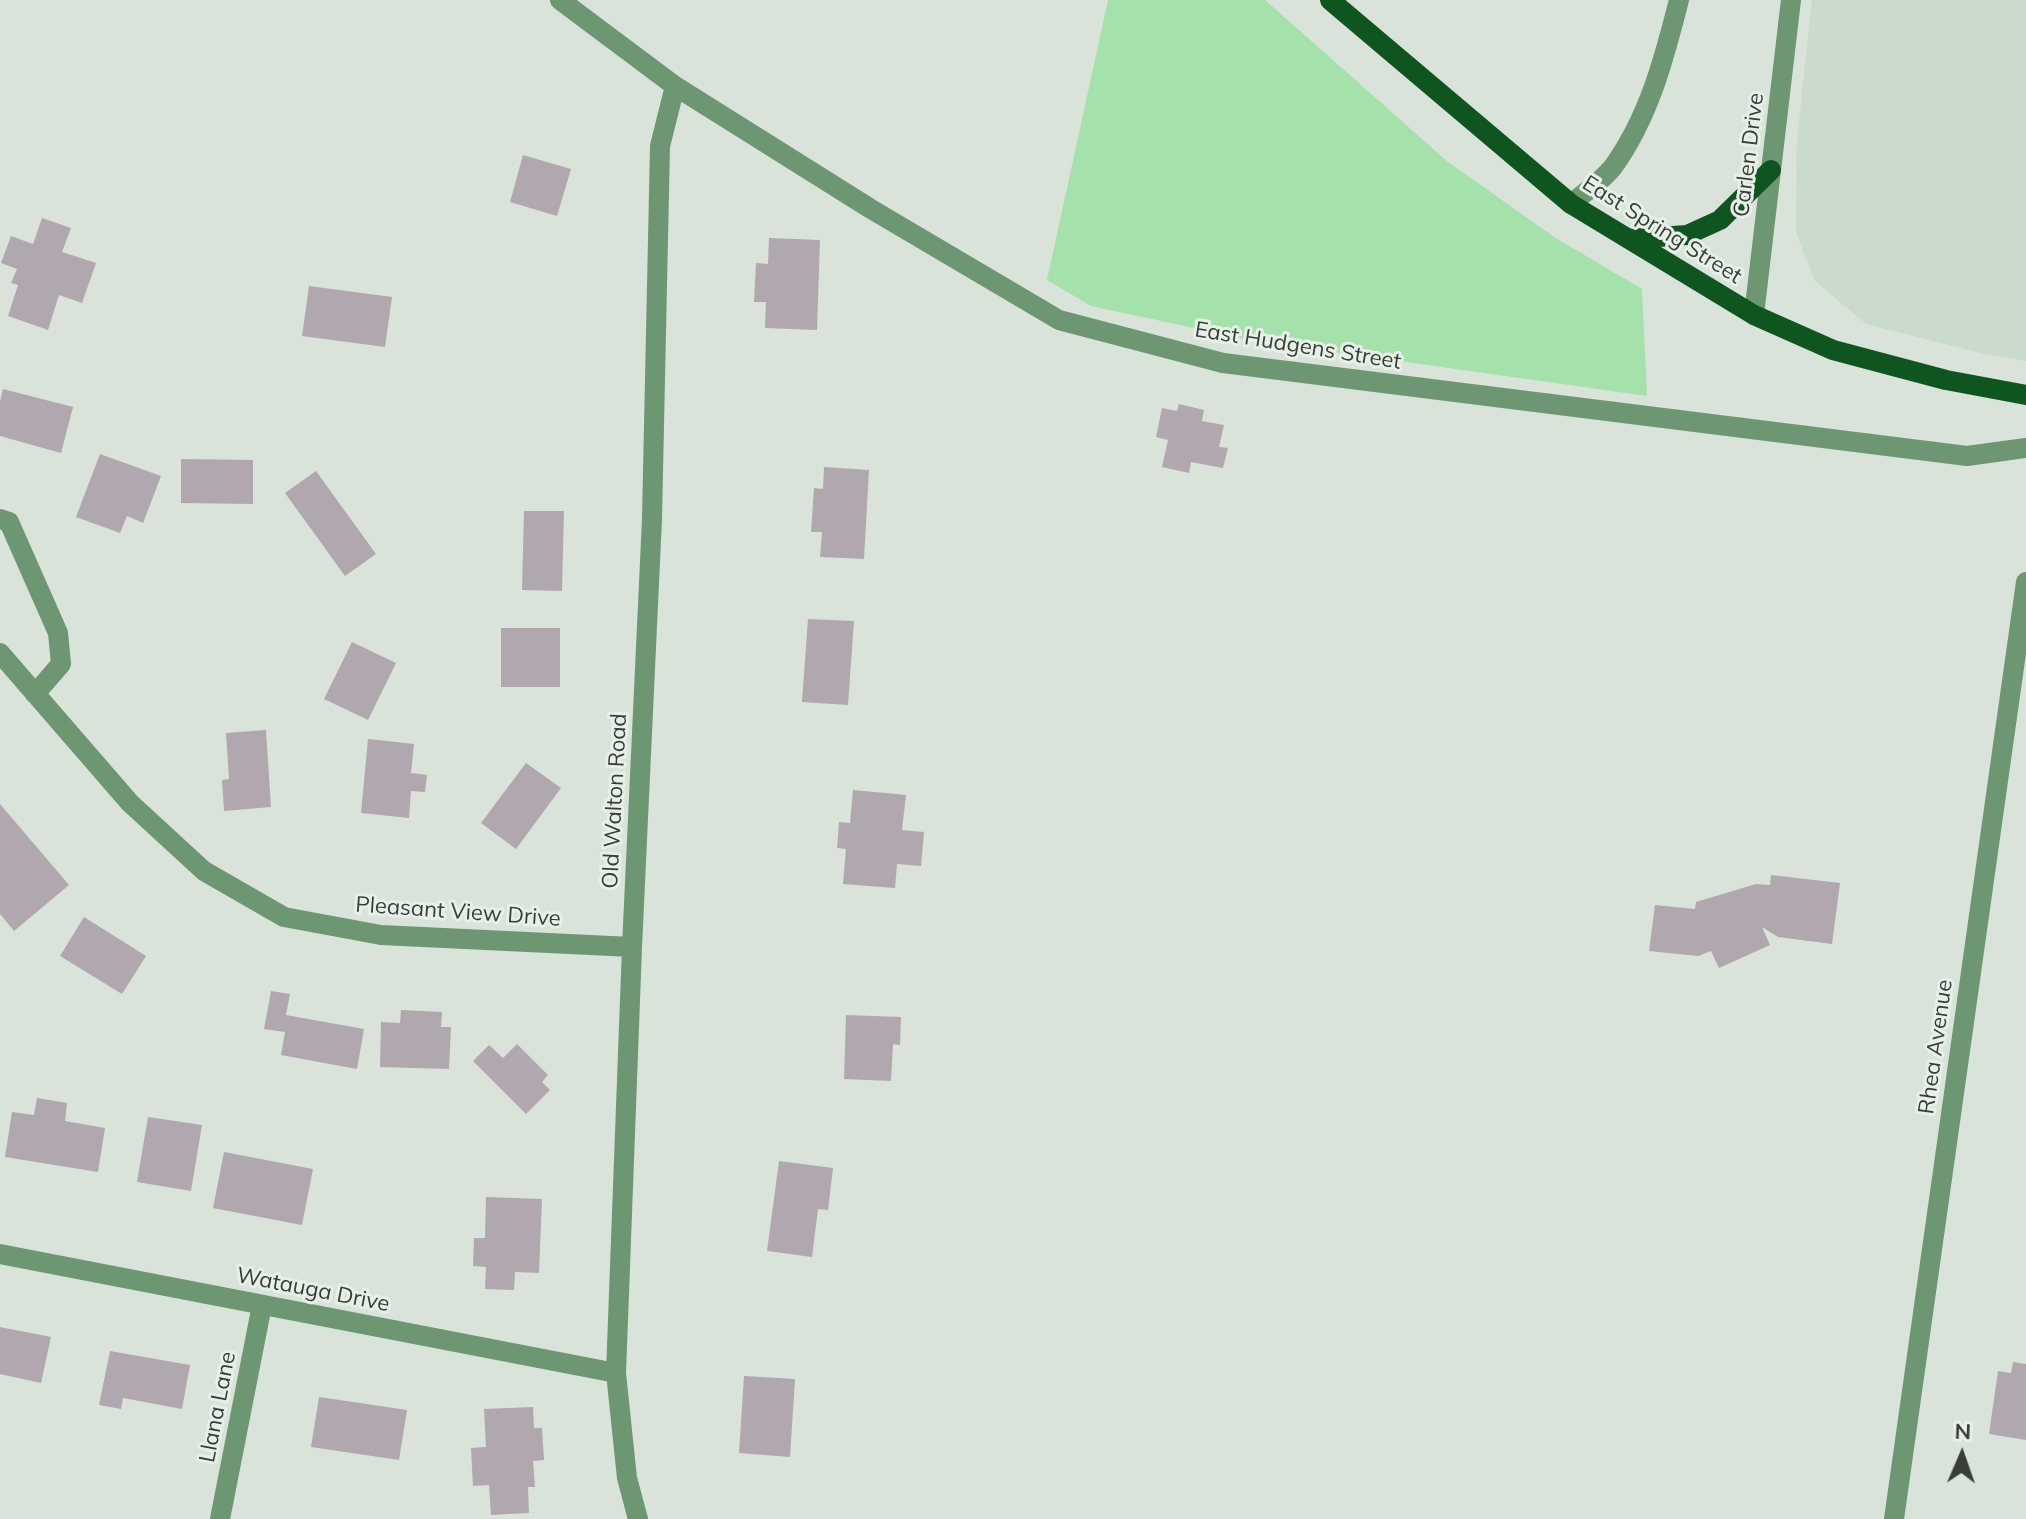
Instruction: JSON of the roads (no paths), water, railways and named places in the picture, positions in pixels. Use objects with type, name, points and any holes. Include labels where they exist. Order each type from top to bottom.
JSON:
[{"type":"main road","name":"East Spring Street","points":[[1330,0],[1571,204],[1754,315],[1833,350],[1946,380],[2026,395]]},
{"type":"main road","points":[[1629,239],[1687,235],[1720,220],[1771,170]]},
{"type":"street","name":"East Hudgens Street","points":[[560,0],[675,86],[871,209],[1059,320],[1223,363],[1967,456],[2026,448]]},
{"type":"street","points":[[1571,204],[1611,169],[1641,122],[1665,55],[1679,0]]},
{"type":"street","name":"Carlen Drive","points":[[1754,315],[1791,0]]},
{"type":"street","name":"Old Walton Road","points":[[638,1519],[627,1478],[616,1373],[652,519],[660,146],[675,86]]},
{"type":"street","points":[[0,519],[9,522],[58,633],[61,664],[35,694]]},
{"type":"street","name":"Rhea Avenue","points":[[1894,1519],[2026,582]]},
{"type":"street","name":"Pleasant View Drive","points":[[0,653],[130,803],[204,871],[284,917],[381,935],[632,947]]},
{"type":"street","name":"Watauga Drive","points":[[0,1254],[616,1373]]},
{"type":"street","name":"Llana Lane","points":[[220,1519],[262,1305]]}]
